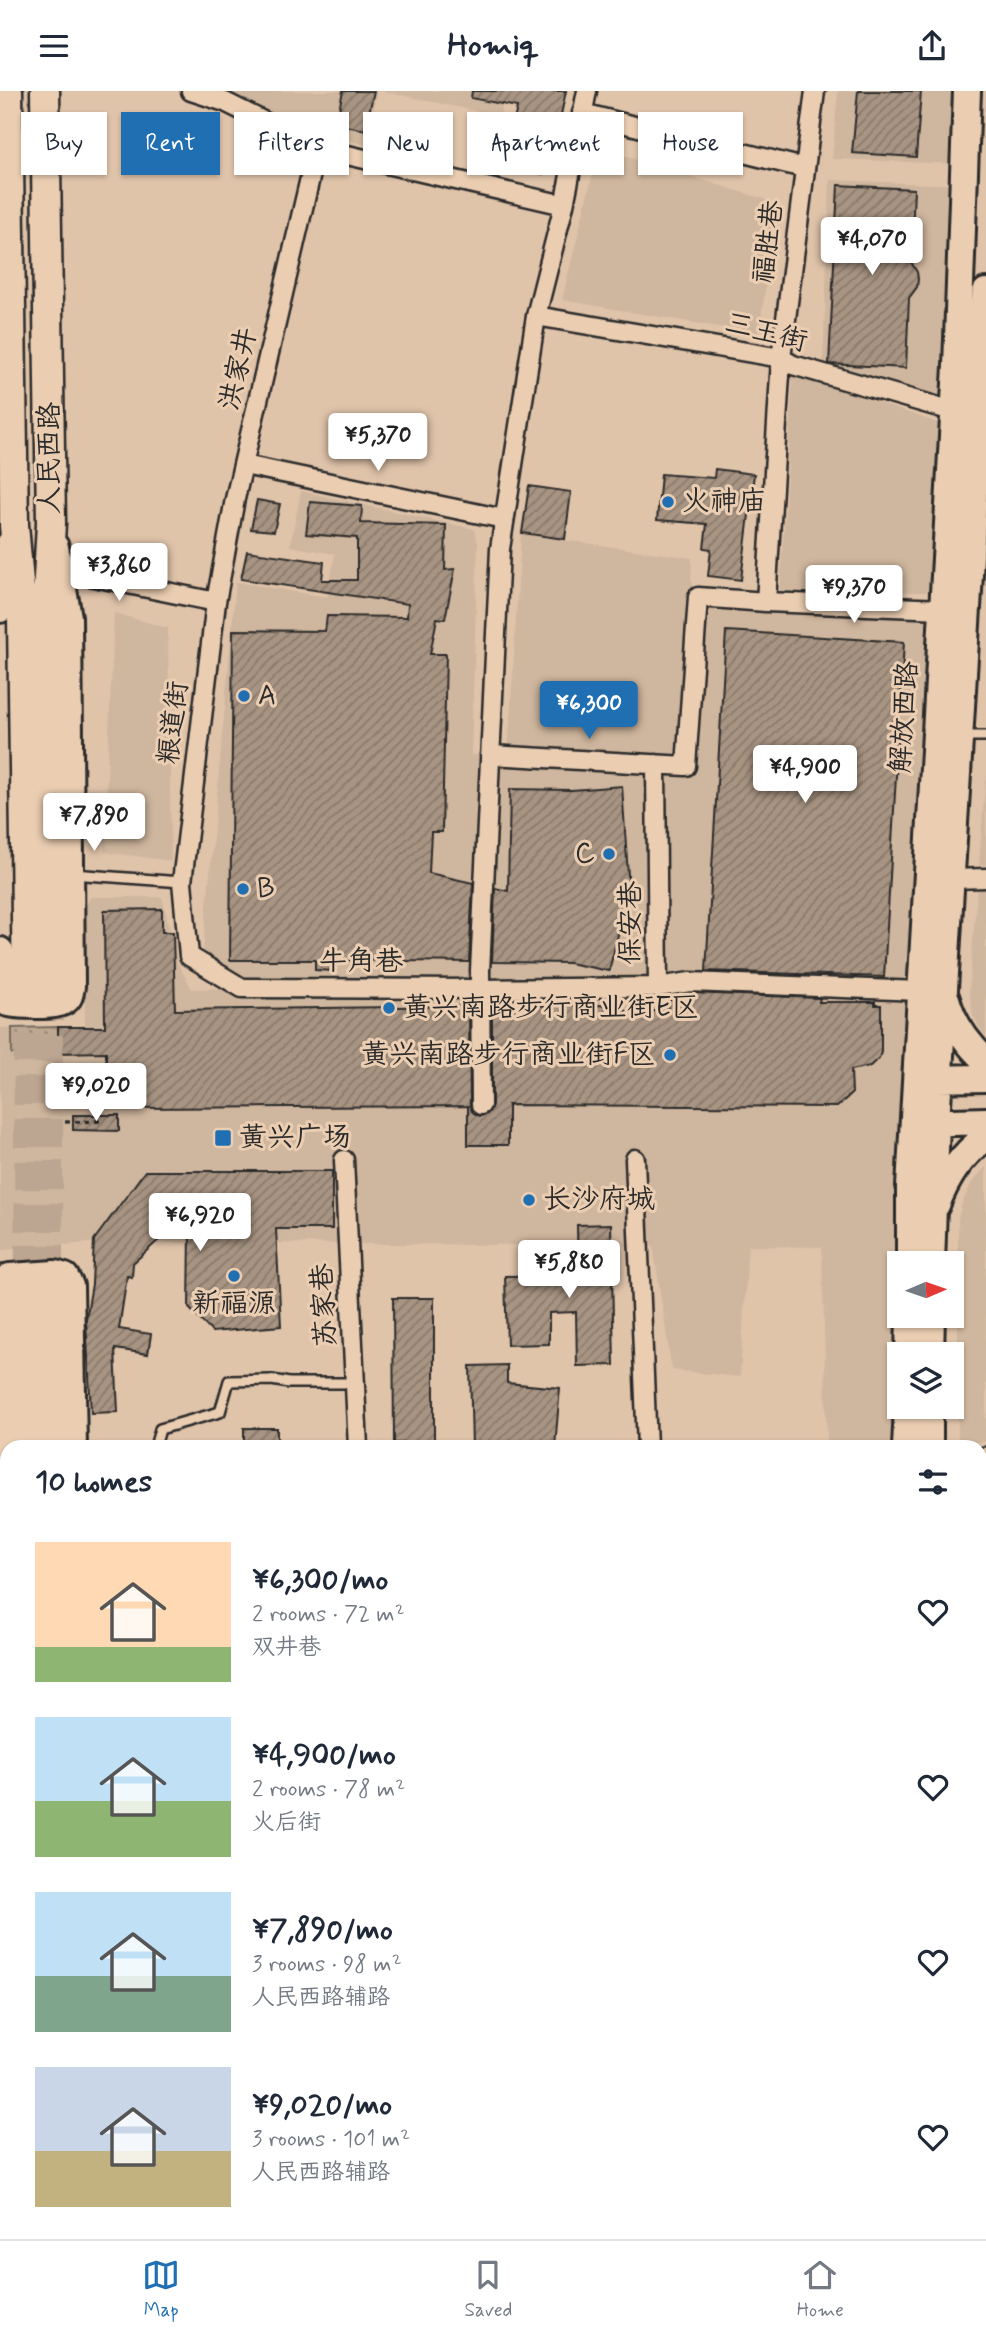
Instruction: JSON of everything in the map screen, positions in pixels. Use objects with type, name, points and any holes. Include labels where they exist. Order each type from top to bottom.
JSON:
[{"type":"main road","name":"人民西路","points":[[8,91],[14,526],[22,617],[38,993],[45,634],[51,523],[46,91]]},
{"type":"main road","name":"解放西路","points":[[932,989],[973,736],[971,459],[967,416],[967,91]]},
{"type":"main road","name":"解放西路","points":[[967,416],[986,292]]},
{"type":"main road","name":"解放西路","points":[[931,1251],[925,1123],[932,989],[943,609],[971,459]]},
{"type":"main road","points":[[0,951],[2,997],[8,1003],[54,1004],[64,1002],[70,996],[68,617],[51,523]]},
{"type":"main road","points":[[0,609],[2,581],[14,526]]},
{"type":"main road","points":[[932,989],[959,1030],[986,1061]]},
{"type":"main road","points":[[927,1079],[986,1078]]},
{"type":"main road","points":[[925,1123],[986,1121]]},
{"type":"main road","name":"解放西路","points":[[910,1251],[911,1187],[925,1123]]},
{"type":"main road","points":[[932,1224],[936,1205],[950,1173],[963,1156],[986,1137]]},
{"type":"main road","points":[[1,1432],[4,1283],[10,1277],[18,1275],[55,1274],[65,1277],[70,1286],[73,1440]]},
{"type":"main road","points":[[29,1440],[39,1288],[50,1440]]},
{"type":"main road","points":[[906,1440],[907,1419]]},
{"type":"main road","points":[[929,1419],[929,1440]]},
{"type":"street","points":[[191,91],[245,112]]},
{"type":"street","points":[[582,112],[587,91]]},
{"type":"street","name":"福胜巷","points":[[766,602],[781,358],[814,91]]},
{"type":"street","points":[[624,123],[804,168]]},
{"type":"street","points":[[349,155],[564,205]]},
{"type":"street","name":"洪家井","points":[[216,602],[244,465],[311,175]]},
{"type":"street","points":[[481,1105],[480,989],[499,549],[536,316],[570,175]]},
{"type":"street","name":"三王街","points":[[536,316],[781,358],[793,365],[967,416]]},
{"type":"street","points":[[244,465],[504,519]]},
{"type":"street","points":[[56,551],[63,563],[84,575],[216,602]]},
{"type":"street","points":[[490,755],[686,766],[698,597],[943,609]]},
{"type":"street","name":"粮道街","points":[[216,602],[182,882],[189,956],[242,988]]},
{"type":"street","name":"保安巷","points":[[480,989],[658,987],[656,764]]},
{"type":"street","points":[[951,879],[986,878]]},
{"type":"street","points":[[658,987],[690,982],[932,989]]},
{"type":"street","name":"牛角巷","points":[[242,988],[480,989]]},
{"type":"street","points":[[635,1159],[647,1440]]},
{"type":"street","name":"苏家巷","points":[[344,1160],[358,1440]]},
{"type":"lane","points":[[70,874],[182,882]]},
{"type":"lane","points":[[157,1440],[160,1429],[220,1412],[229,1381],[355,1383]]},
{"type":"path","points":[[65,1122],[105,1121]]},
{"type":"shaded area","points":[[210,91],[377,91],[373,112],[363,112],[363,144],[349,140],[349,112],[271,112]]},
{"type":"shaded area","points":[[381,91],[505,91],[501,112],[481,112]]},
{"type":"shaded area","points":[[838,91],[960,91],[957,164],[832,159]]},
{"type":"shaded area","points":[[624,156],[638,160],[638,175],[686,175],[777,203],[759,334],[562,300],[592,175],[624,175]]},
{"type":"shaded area","points":[[830,180],[955,185],[946,397],[823,363]]},
{"type":"shaded area","points":[[793,374],[947,426],[930,592],[780,591]]},
{"type":"shaded area","points":[[301,491],[474,529],[478,543],[471,755],[508,756],[521,534],[692,558],[691,580],[698,597],[937,609],[901,1251],[887,1251],[887,1328],[900,1328],[900,1342],[887,1342],[887,1419],[900,1419],[900,1440],[827,1440],[822,1247],[748,1246],[740,1377],[672,1370],[653,1246],[102,1242],[0,1250],[0,1028],[85,1027],[84,910],[90,897],[162,897],[178,964],[192,989],[242,988],[203,951],[236,582],[327,597],[335,554],[290,546]]},
{"type":"shaded area","points":[[114,613],[168,628],[171,861],[104,852]]},
{"type":"shaded area","points":[[986,773],[986,865],[979,865]]},
{"type":"shaded area","points":[[986,888],[986,1038],[973,1016],[969,991],[977,889]]},
{"type":"shaded area","points":[[58,1027],[58,1053],[12,1054],[12,1028]]},
{"type":"shaded area","points":[[986,1167],[986,1440],[958,1440],[958,1419],[964,1419],[964,1342],[958,1342],[958,1328],[964,1328],[964,1251],[958,1251],[958,1218],[972,1182]]},
{"type":"building","points":[[343,91],[374,91],[369,112],[363,112],[363,130],[349,127],[349,112],[339,112]]},
{"type":"building","points":[[472,91],[566,91],[562,112],[516,112],[517,107],[471,98]]},
{"type":"building","points":[[858,91],[921,91],[916,157],[852,153]]},
{"type":"building","points":[[838,185],[914,189],[911,262],[918,279],[917,287],[909,298],[906,368],[829,364]]},
{"type":"building","points":[[715,469],[754,474],[741,580],[708,576],[711,549],[704,548],[707,524],[657,520],[661,474],[714,478]]},
{"type":"building","points":[[529,486],[571,492],[565,539],[522,533]]},
{"type":"building","points":[[257,500],[280,504],[274,531],[251,529]]},
{"type":"building","points":[[310,502],[362,506],[361,523],[446,525],[445,570],[455,569],[445,619],[437,618],[430,654],[446,654],[442,832],[431,832],[429,873],[473,883],[469,962],[334,960],[334,971],[315,970],[315,960],[230,960],[233,630],[325,631],[327,616],[407,617],[408,604],[241,579],[247,551],[324,562],[322,580],[357,580],[357,538],[306,534]]},
{"type":"building","points":[[726,631],[904,642],[884,977],[706,971]]},
{"type":"building","points":[[622,786],[629,890],[609,971],[569,963],[492,962],[495,888],[508,891],[510,789],[572,790]]},
{"type":"building","points":[[162,909],[162,932],[173,932],[175,1010],[469,1006],[470,1105],[472,1111],[480,1116],[487,1114],[492,1105],[492,1006],[612,1005],[611,1011],[667,1011],[668,1001],[691,993],[820,998],[819,1002],[875,1002],[875,1005],[881,1005],[881,1052],[879,1058],[870,1066],[851,1070],[852,1093],[837,1107],[508,1105],[508,1145],[468,1145],[468,1106],[135,1108],[106,1078],[106,1052],[58,1053],[58,1027],[105,1027],[104,910]]},
{"type":"building","points":[[73,1115],[119,1115],[119,1131],[73,1130]]},
{"type":"building","points":[[145,1171],[332,1171],[332,1229],[276,1229],[281,1326],[212,1332],[189,1308],[190,1230],[170,1230],[133,1263],[132,1277],[127,1276],[119,1329],[151,1334],[148,1354],[115,1349],[118,1412],[91,1413],[86,1320],[92,1284],[94,1240]]},
{"type":"building","points":[[611,1224],[614,1365],[577,1366],[576,1312],[549,1313],[549,1344],[507,1345],[505,1276],[578,1275],[577,1225]]},
{"type":"building","points":[[393,1298],[434,1298],[434,1440],[394,1440]]},
{"type":"building","points":[[507,1365],[507,1383],[560,1388],[556,1440],[472,1440],[470,1366]]},
{"type":"building","points":[[244,1428],[277,1428],[277,1440],[244,1440]]},
{"type":"tunnel","points":[[27,993],[29,1288]]},
{"type":"tunnel","points":[[49,993],[49,1288]]},
{"type":"place","name":"火神庙","points":[[668,502]]},
{"type":"place","name":"A","points":[[244,696]]},
{"type":"place","name":"C","points":[[609,854]]},
{"type":"place","name":"B","points":[[243,889]]},
{"type":"place","name":"黄兴南路步行商业街E区","points":[[389,1008]]},
{"type":"place","name":"黄兴南路步行商业街F区","points":[[670,1055]]},
{"type":"place","name":"黄兴广场","points":[[223,1138]]},
{"type":"place","name":"长沙府城","points":[[529,1200]]},
{"type":"place","name":"新福源","points":[[234,1276]]}]
